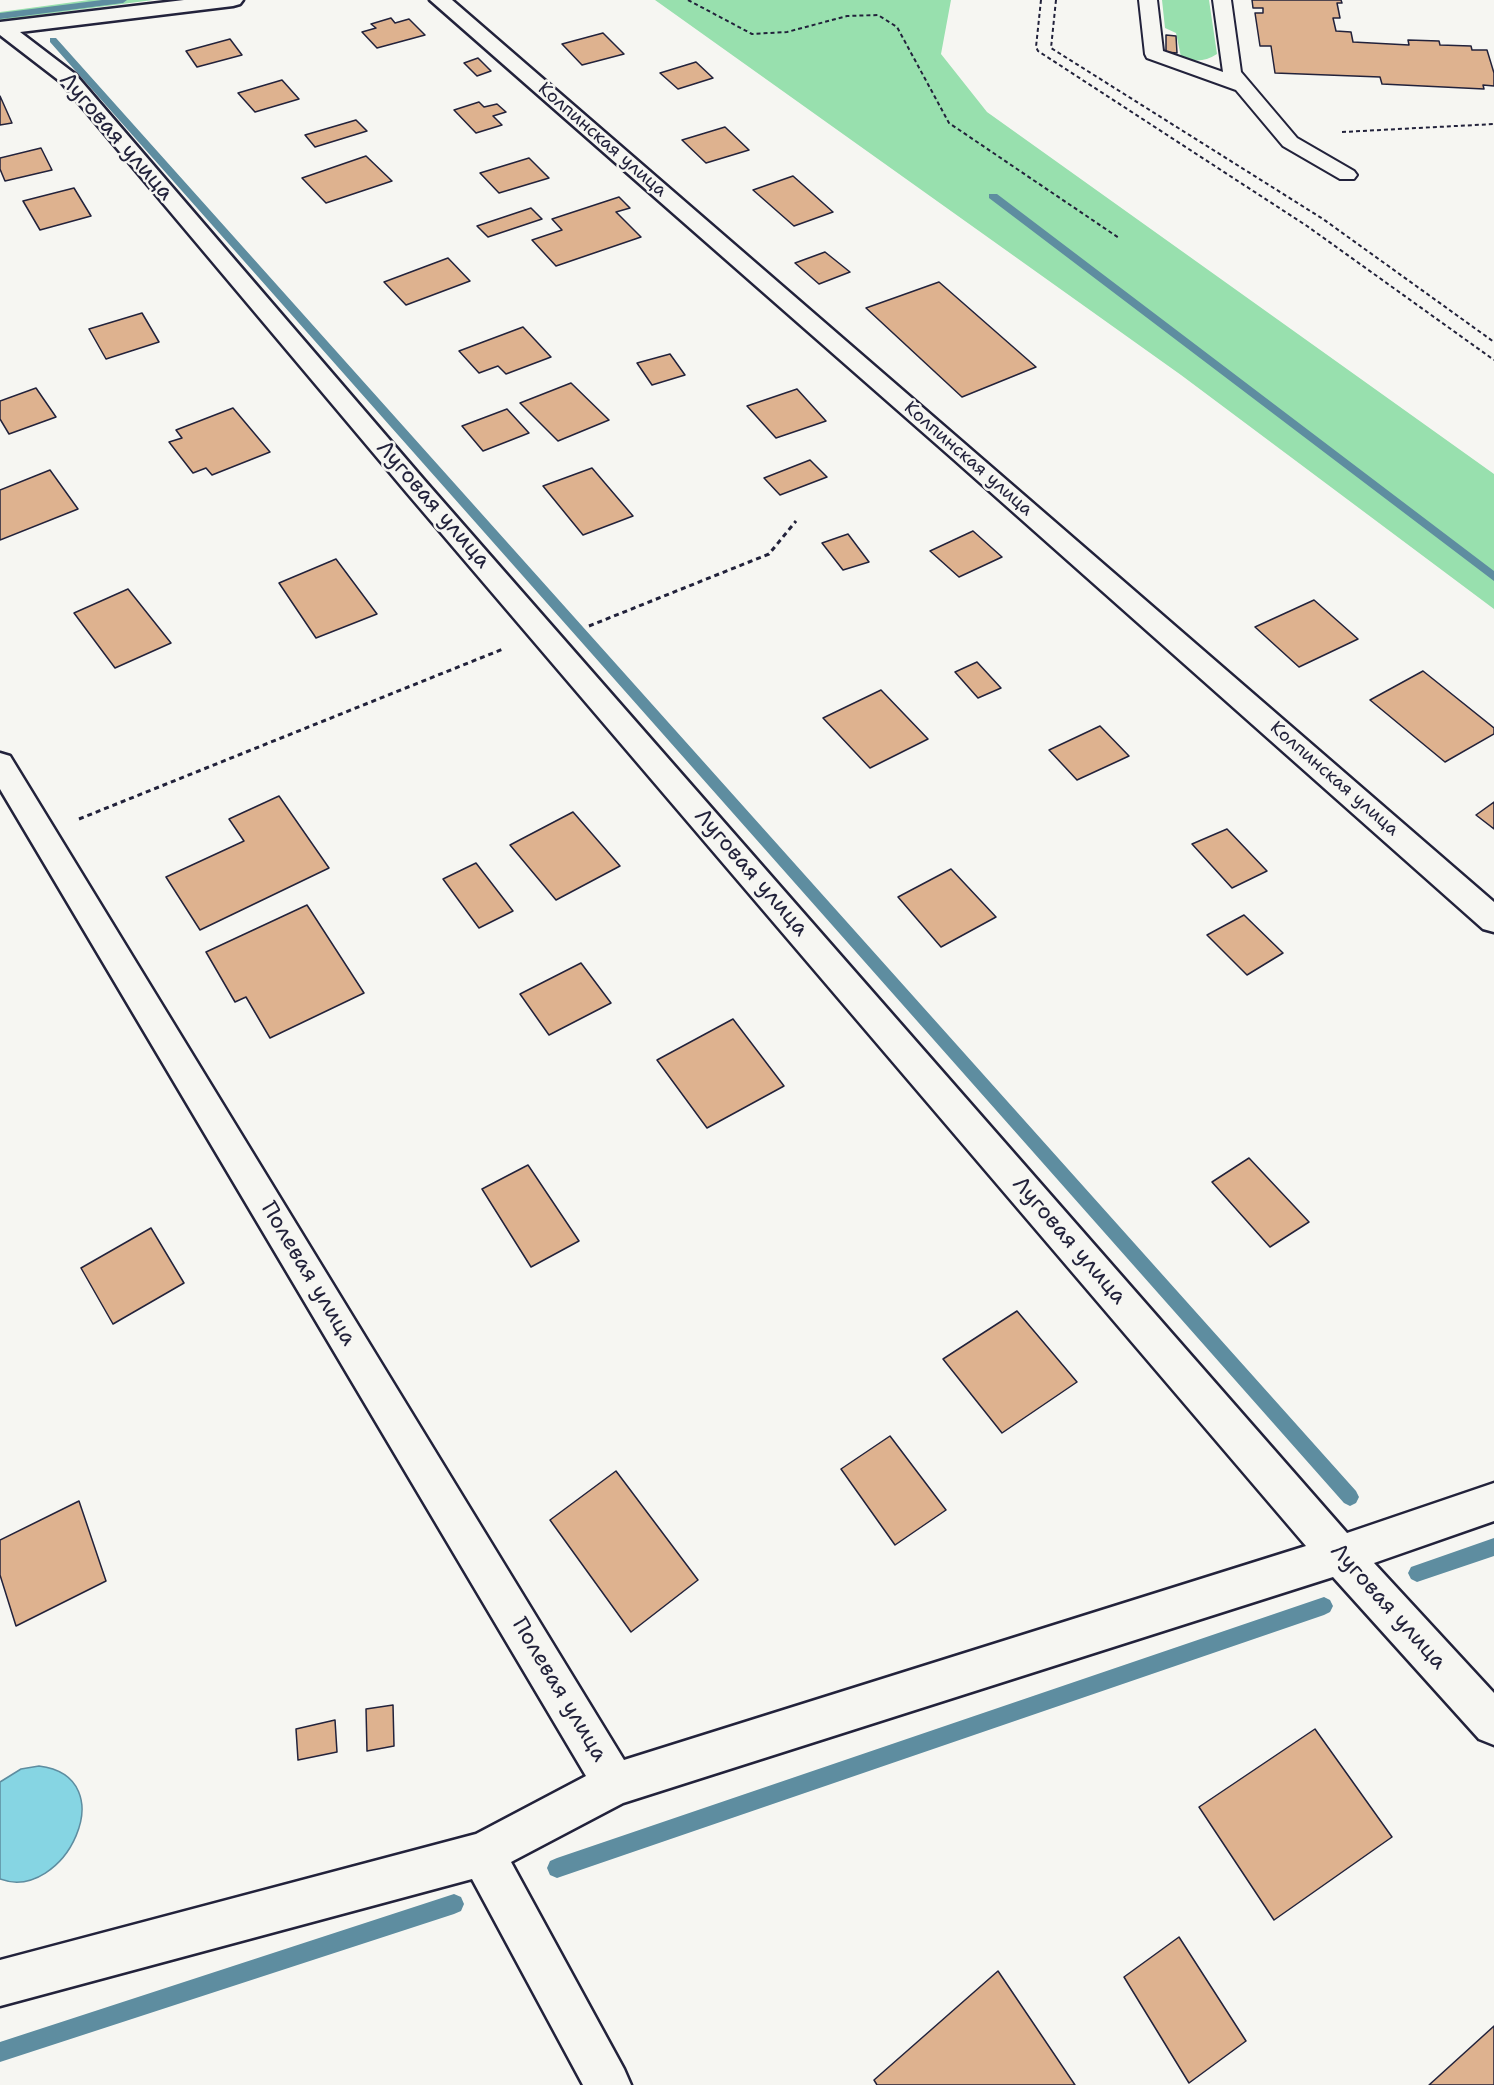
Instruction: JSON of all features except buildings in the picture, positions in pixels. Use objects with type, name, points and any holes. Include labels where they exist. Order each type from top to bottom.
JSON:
[{"type":"street","points":[[2,28],[233,0]]},
{"type":"street","name":"Колпинская улица","points":[[440,0],[942,435],[1494,920]]},
{"type":"street","name":"Луговая улица","points":[[2,28],[68,78],[416,487],[1340,1555],[1494,1724]]},
{"type":"street","name":"Полевая улица","points":[[0,764],[615,1784]]},
{"type":"street","points":[[0,1983],[482,1854],[615,1784],[1340,1555],[1494,1502]]},
{"type":"street","points":[[482,1854],[608,2085]]},
{"type":"lane","points":[[1148,0],[1154,54],[1240,85]]},
{"type":"lane","points":[[1222,0],[1232,73],[1240,85],[1290,142],[1347,175]]},
{"type":"path","points":[[688,0],[752,34],[787,32],[848,16],[878,15],[897,27],[949,123],[1119,238]]},
{"type":"path","points":[[1041,0],[1036,47],[1038,51],[1307,226],[1494,360]]},
{"type":"path","points":[[1056,0],[1052,48],[1323,219],[1494,342]]},
{"type":"path","points":[[1339,132],[1494,124]]},
{"type":"path","points":[[589,626],[769,554],[796,521]]},
{"type":"path","points":[[42,834],[543,633]]},
{"type":"green space","points":[[89,0],[153,0],[0,20],[0,12]]},
{"type":"green space","points":[[655,0],[951,0],[941,54],[987,112],[1494,474],[1494,609],[1181,375]]},
{"type":"green space","points":[[1162,0],[1209,0],[1217,54],[1208,59],[1199,60],[1181,57],[1176,33],[1165,28]]},
{"type":"water","points":[[39,1766],[65,1775],[79,1792],[82,1813],[76,1836],[63,1857],[45,1873],[24,1881],[0,1879],[0,1782],[21,1769]]},
{"type":"waterway","points":[[0,16],[123,0]]},
{"type":"waterway","points":[[53,40],[1350,1497]]},
{"type":"waterway","points":[[993,196],[1494,577]]},
{"type":"waterway","points":[[1417,1573],[1494,1547]]},
{"type":"waterway","points":[[557,1868],[1324,1606]]},
{"type":"waterway","points":[[0,2052],[454,1904]]}]
